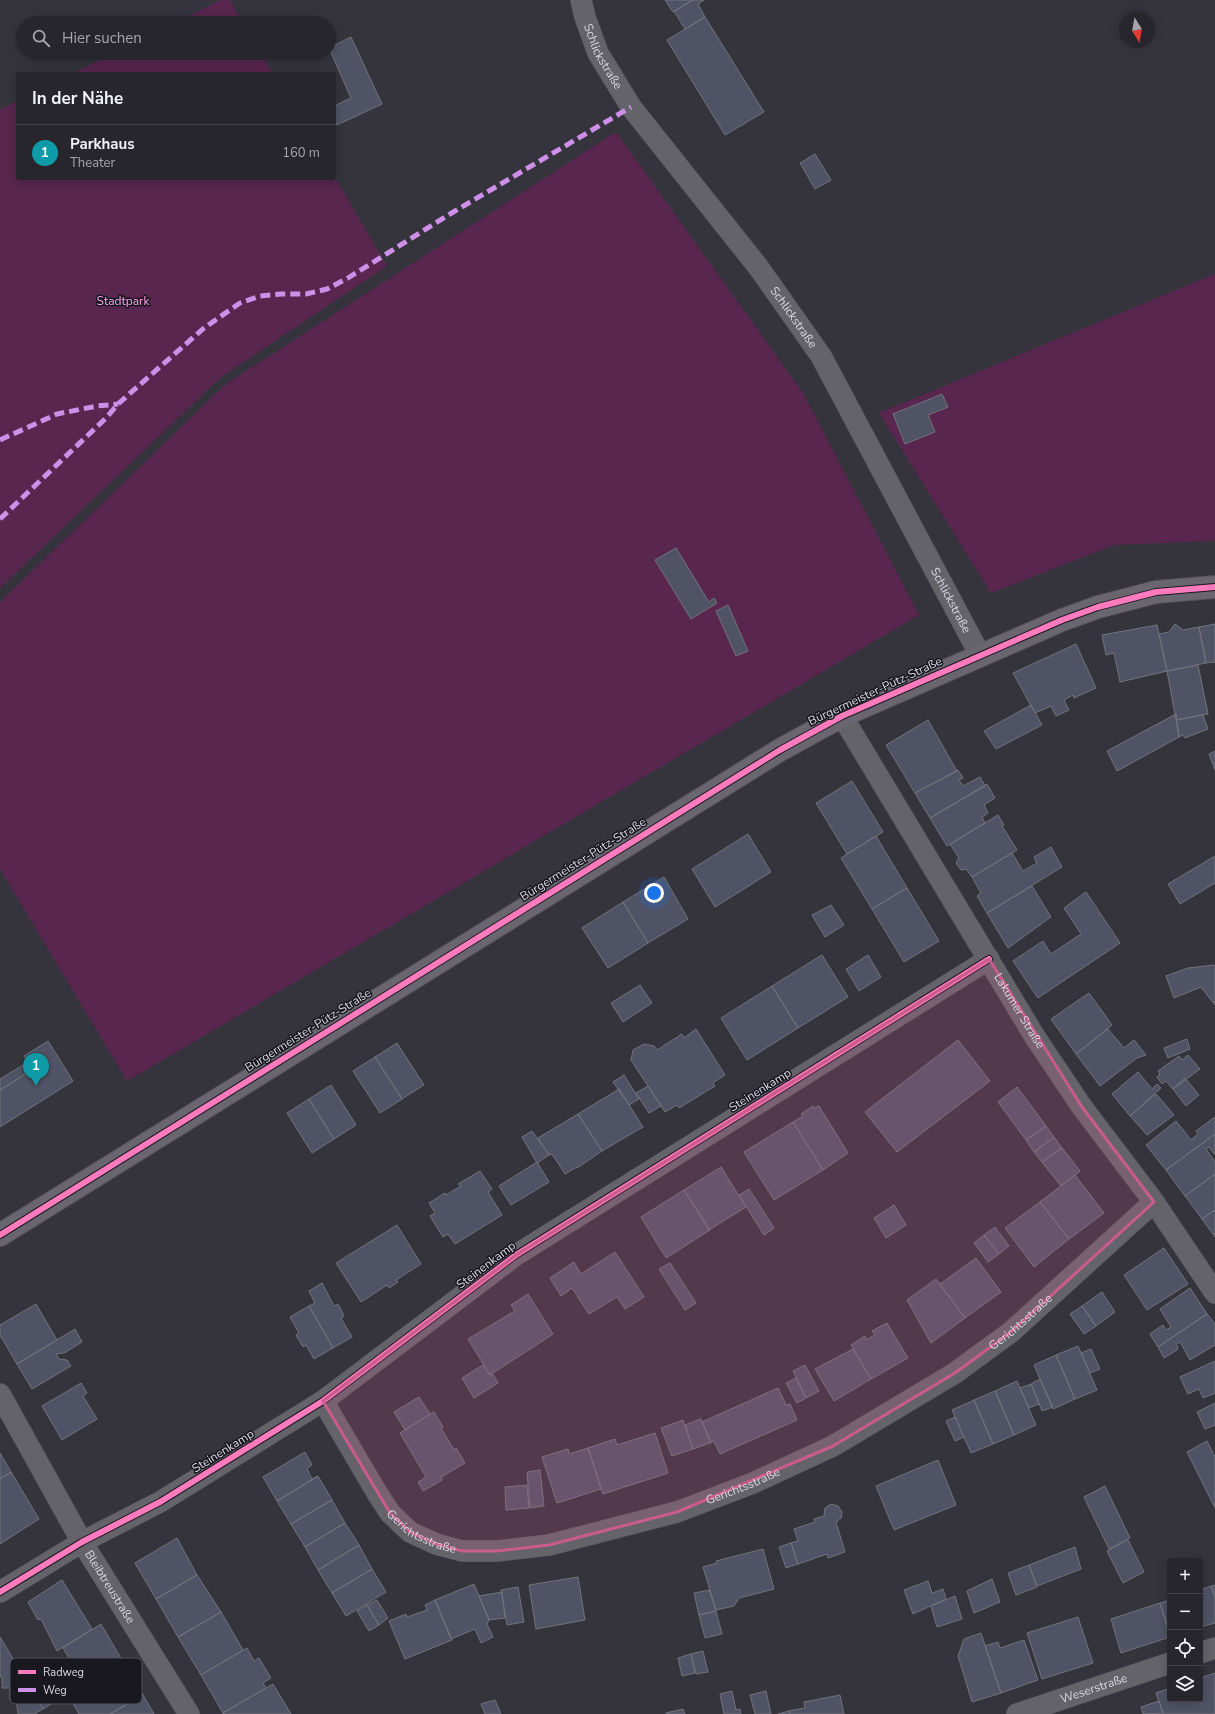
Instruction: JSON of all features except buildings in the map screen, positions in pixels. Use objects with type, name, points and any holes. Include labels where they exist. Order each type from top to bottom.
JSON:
[{"type":"main road","name":"Bürgermeister-Pütz-Straße","points":[[0,1235],[780,750],[842,716],[1062,620],[1098,607],[1156,592],[1215,587]]},
{"type":"street","name":"Schlickstraße","points":[[581,0],[585,17],[598,53],[631,107],[759,268],[821,356],[980,655]]},
{"type":"street","name":"Lakumer Straße","points":[[842,716],[1035,1037],[1082,1107],[1154,1202],[1215,1293]]},
{"type":"street","name":"Steinenkamp","points":[[0,1592],[82,1542],[160,1502],[324,1402],[516,1255],[989,959]]},
{"type":"street","name":"Gerichtsstraße","points":[[324,1402],[380,1498],[390,1513],[410,1532],[436,1544],[462,1551],[497,1551],[556,1543],[677,1512],[753,1483],[833,1446],[956,1373],[1011,1332],[1154,1202]]},
{"type":"street","name":"Bleibtreustraße","points":[[0,1394],[82,1542],[189,1714]]},
{"type":"street","points":[[1203,1652],[1215,1648]]},
{"type":"street","name":"Weserstraße","points":[[1018,1714],[1167,1664]]},
{"type":"highlighted area","points":[[989,959],[1082,1107],[1154,1202],[1011,1332],[955,1373],[833,1446],[677,1512],[549,1545],[497,1551],[462,1551],[436,1544],[410,1532],[390,1513],[323,1401],[516,1255]]},
{"type":"green space","points":[[221,0],[230,0],[239,16],[189,16]]},
{"type":"green space","points":[[100,60],[265,60],[272,72],[76,72]]},
{"type":"green space","name":"Stadtpark","points":[[16,102],[16,180],[336,179],[387,266],[220,378],[0,588],[0,110]]},
{"type":"green space","points":[[616,132],[803,393],[919,615],[127,1081],[0,869],[0,602],[226,384]]},
{"type":"green space","points":[[1215,274],[1215,541],[1114,545],[991,593],[879,413]]},
{"type":"marked path","points":[[0,519],[106,418],[118,404],[204,328],[240,303],[260,296],[306,294],[327,289],[348,278],[450,214],[631,107]]},
{"type":"marked path","points":[[0,440],[57,414],[97,406],[118,404]]},
{"type":"cycle path","points":[[0,1235],[780,750],[842,716],[1062,620],[1098,607],[1156,592],[1215,587]]},
{"type":"cycle path","points":[[0,1592],[82,1542],[160,1502],[323,1401],[516,1255],[989,959]]},
{"type":"place","name":"Parkhaus","points":[[36,1086]]}]
